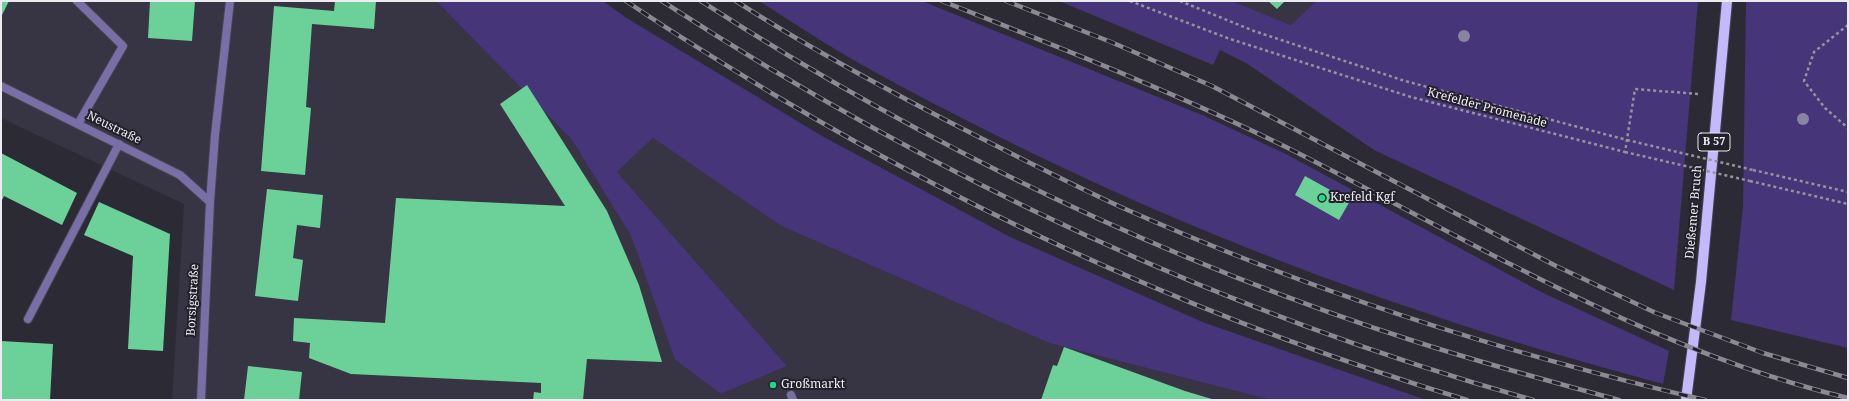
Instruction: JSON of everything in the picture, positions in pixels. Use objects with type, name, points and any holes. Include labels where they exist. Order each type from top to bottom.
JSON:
[{"type":"main road","name":"Dießemer Bruch","points":[[1686,400],[1701,282],[1727,1]]},
{"type":"street","points":[[77,1],[123,46],[78,124]]},
{"type":"street","name":"Borsigstraße","points":[[201,400],[210,202],[215,135],[230,1]]},
{"type":"street","name":"Neustraße","points":[[1,86],[180,175],[210,202]]},
{"type":"street","points":[[28,319],[120,144]]},
{"type":"path","name":"Krefelder Promenade","points":[[1130,1],[1230,39],[1411,97],[1625,152],[1848,204]]},
{"type":"path","points":[[1180,1],[1254,31],[1405,81],[1627,140],[1848,192]]},
{"type":"path","points":[[1848,25],[1814,52],[1804,81],[1825,108],[1848,128]]},
{"type":"path","points":[[1625,152],[1635,89],[1693,94]]},
{"type":"shaded area","points":[[1,1],[436,1],[572,140],[631,236],[675,360],[721,394],[787,366],[617,172],[653,138],[781,226],[1049,343],[1271,400],[172,400],[184,204],[1,118]]},
{"type":"shaded area","points":[[436,1],[603,1],[625,17],[822,136],[1010,237],[1205,323],[1426,400],[1271,400],[1049,343],[781,226],[653,138],[617,172],[787,366],[721,394],[675,360],[631,236],[572,140]]},
{"type":"shaded area","points":[[759,1],[922,1],[1202,115],[1286,154],[1541,292],[1669,351],[1663,384],[1455,323],[1353,288],[1210,233],[1139,203],[1069,171],[932,102],[851,58]]},
{"type":"shaded area","points":[[1059,1],[1232,1],[1291,25],[1316,1],[1698,1],[1674,290],[1374,150],[1246,63],[1220,50],[1213,65]]},
{"type":"shaded area","points":[[1232,1],[1316,1],[1291,25]]},
{"type":"shaded area","points":[[1746,1],[1848,1],[1848,348],[1731,320],[1743,206]]},
{"type":"building","points":[[1,1],[9,1],[1,17]]},
{"type":"building","points":[[150,1],[195,1],[192,41],[148,38]]},
{"type":"building","points":[[335,1],[376,1],[374,29],[312,24],[306,107],[311,108],[305,175],[261,171],[274,6],[334,11]]},
{"type":"building","points":[[1268,1],[1285,1],[1277,9]]},
{"type":"building","points":[[527,85],[607,211],[639,285],[662,362],[587,359],[583,400],[533,400],[534,392],[541,393],[541,383],[351,374],[309,358],[310,343],[293,341],[294,318],[385,323],[396,198],[565,206],[500,104]]},
{"type":"building","points":[[1,153],[77,193],[62,225],[4,196],[1,202]]},
{"type":"building","name":"Krefeld Kgf","points":[[1305,176],[1350,201],[1339,220],[1295,195]]},
{"type":"building","points":[[267,189],[323,195],[320,228],[297,225],[293,258],[303,260],[298,301],[255,296]]},
{"type":"building","points":[[99,202],[170,234],[163,351],[128,349],[133,256],[84,235]]},
{"type":"building","points":[[1,341],[53,344],[50,400],[1,400]]},
{"type":"building","points":[[1064,347],[1185,391],[1215,400],[1041,400],[1053,365],[1057,366]]},
{"type":"building","points":[[248,366],[302,372],[299,400],[244,400]]},
{"type":"railway","points":[[626,1],[773,94],[855,141],[1024,229],[1110,268],[1287,340],[1376,371],[1467,400]]},
{"type":"railway","points":[[662,1],[764,65],[868,125],[974,181],[1082,234],[1193,282],[1304,326],[1418,365],[1533,400]]},
{"type":"railway","points":[[701,1],[786,54],[872,104],[1049,196],[1140,237],[1232,276],[1326,311],[1420,343],[1519,373],[1619,400]]},
{"type":"railway","points":[[736,1],[821,53],[938,116],[1083,190],[1194,238],[1265,267],[1410,318],[1556,362],[1705,400]]},
{"type":"railway","points":[[942,1],[1116,71],[1244,127],[1286,147],[1560,289],[1630,322],[1701,351],[1773,377],[1848,398]]},
{"type":"railway","points":[[1006,1],[1111,42],[1212,86],[1556,266],[1656,313],[1763,353],[1848,378]]},
{"type":"place","name":"Krefeld Kgf","points":[[1322,198]]},
{"type":"place","name":"Großmarkt","points":[[773,385]]}]
